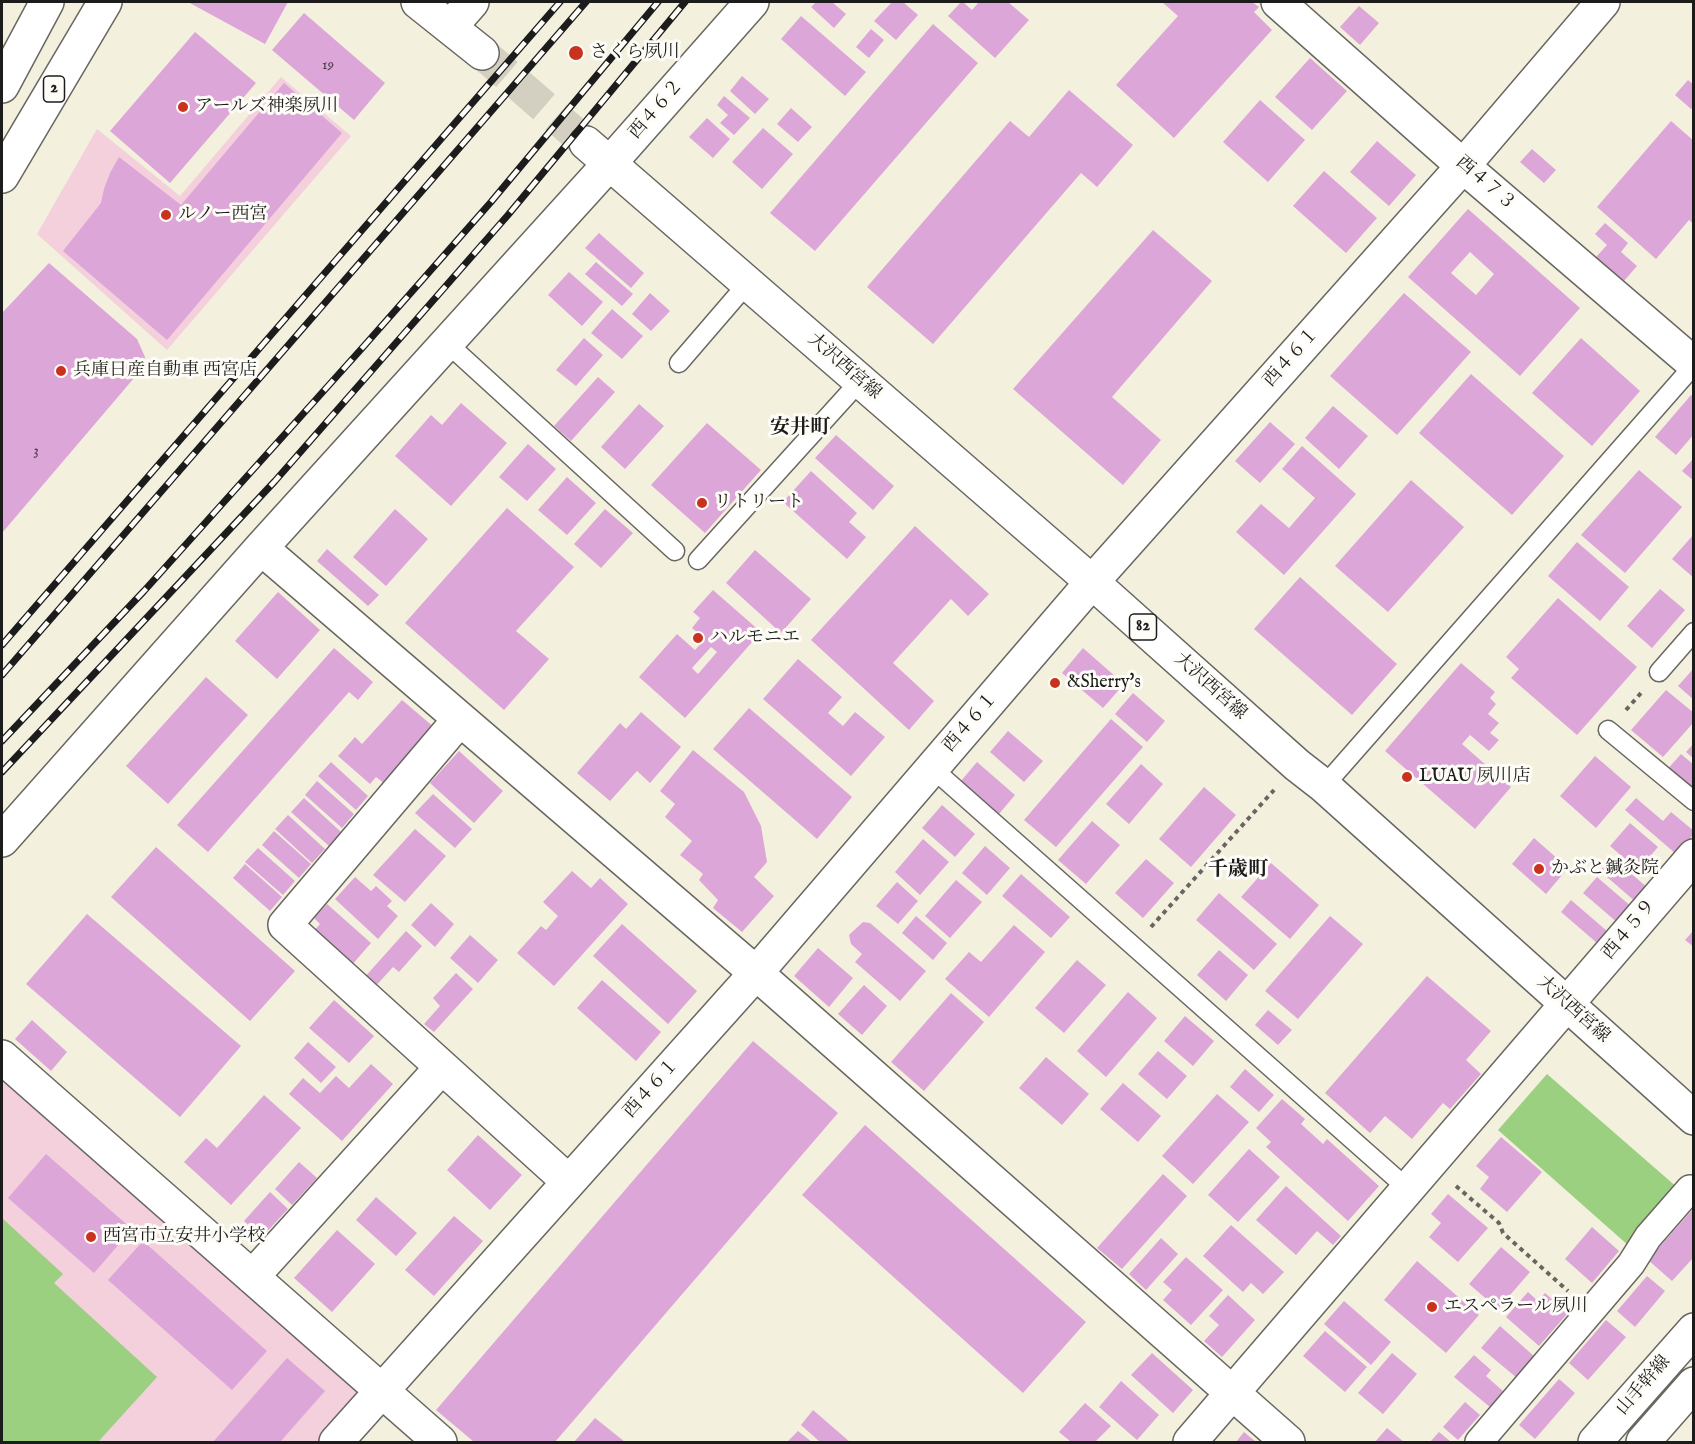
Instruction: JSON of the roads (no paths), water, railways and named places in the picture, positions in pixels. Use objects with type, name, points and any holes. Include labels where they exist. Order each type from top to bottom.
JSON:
[{"type":"main road","points":[[2,86],[47,2]]},
{"type":"main road","name":"2","points":[[2,176],[105,2]]},
{"type":"main road","points":[[418,2],[482,53]]},
{"type":"main road","points":[[450,27],[472,2]]},
{"type":"main road","name":"西４６２","points":[[2,840],[261,548],[447,343],[598,154],[752,2]]},
{"type":"main road","name":"西４７３","points":[[1278,2],[1463,166],[1694,364]]},
{"type":"main road","name":"西４６１","points":[[336,1443],[756,973],[1092,582],[1463,166],[1604,2]]},
{"type":"main road","name":"大沢西宮線","points":[[598,154],[1092,582],[1297,765],[1324,786],[1694,1118]]},
{"type":"main road","points":[[261,548],[756,973],[1288,1443]]},
{"type":"main road","points":[[460,719],[285,925],[569,1182]]},
{"type":"main road","name":"西４５９","points":[[1190,1443],[1694,856]]},
{"type":"main road","points":[[2,1057],[440,1443]]},
{"type":"main road","points":[[252,1277],[442,1067]]},
{"type":"main road","name":"山手幹線","points":[[1595,1443],[1694,1330]]},
{"type":"main road","name":"山手幹線","points":[[1643,1443],[1694,1384]]},
{"type":"street","points":[[1479,1443],[1631,1264],[1648,1237],[1690,1189]]},
{"type":"lane","points":[[679,363],[747,284]]},
{"type":"lane","points":[[447,343],[675,551]]},
{"type":"lane","points":[[1324,786],[1694,364]]},
{"type":"lane","points":[[698,560],[860,381]]},
{"type":"lane","points":[[1659,672],[1694,632]]},
{"type":"lane","points":[[1608,730],[1694,801]]},
{"type":"lane","points":[[932,768],[1408,1189]]},
{"type":"tunnel","points":[[482,53],[586,143]]},
{"type":"railway","points":[[2,645],[560,2]]},
{"type":"railway","points":[[2,675],[586,2]]},
{"type":"railway","points":[[2,741],[144,591],[364,346],[491,202],[658,2]]},
{"type":"railway","points":[[2,772],[275,481],[508,215],[685,2]]},
{"type":"place","name":"さくら夙川","points":[[576,53]]},
{"type":"place","name":"アールズ神楽夙川","points":[[183,107]]},
{"type":"place","name":"ルノー西宮","points":[[166,215]]},
{"type":"place","name":"兵庫日産自動車 西宮店","points":[[61,371]]},
{"type":"place","name":"リトリート","points":[[702,503]]},
{"type":"place","name":"ハルモニエ","points":[[698,638]]},
{"type":"place","name":"&Sherry's","points":[[1055,683]]},
{"type":"place","name":"LUAU 夙川店","points":[[1407,777]]},
{"type":"place","name":"かぶと鍼灸院","points":[[1539,869]]},
{"type":"place","name":"西宮市立安井小学校","points":[[91,1237]]},
{"type":"place","name":"エスペラール夙川","points":[[1432,1307]]},
{"type":"district","name":"安井町","points":[[800,429]]},
{"type":"district","name":"千歳町","points":[[1238,871]]}]
